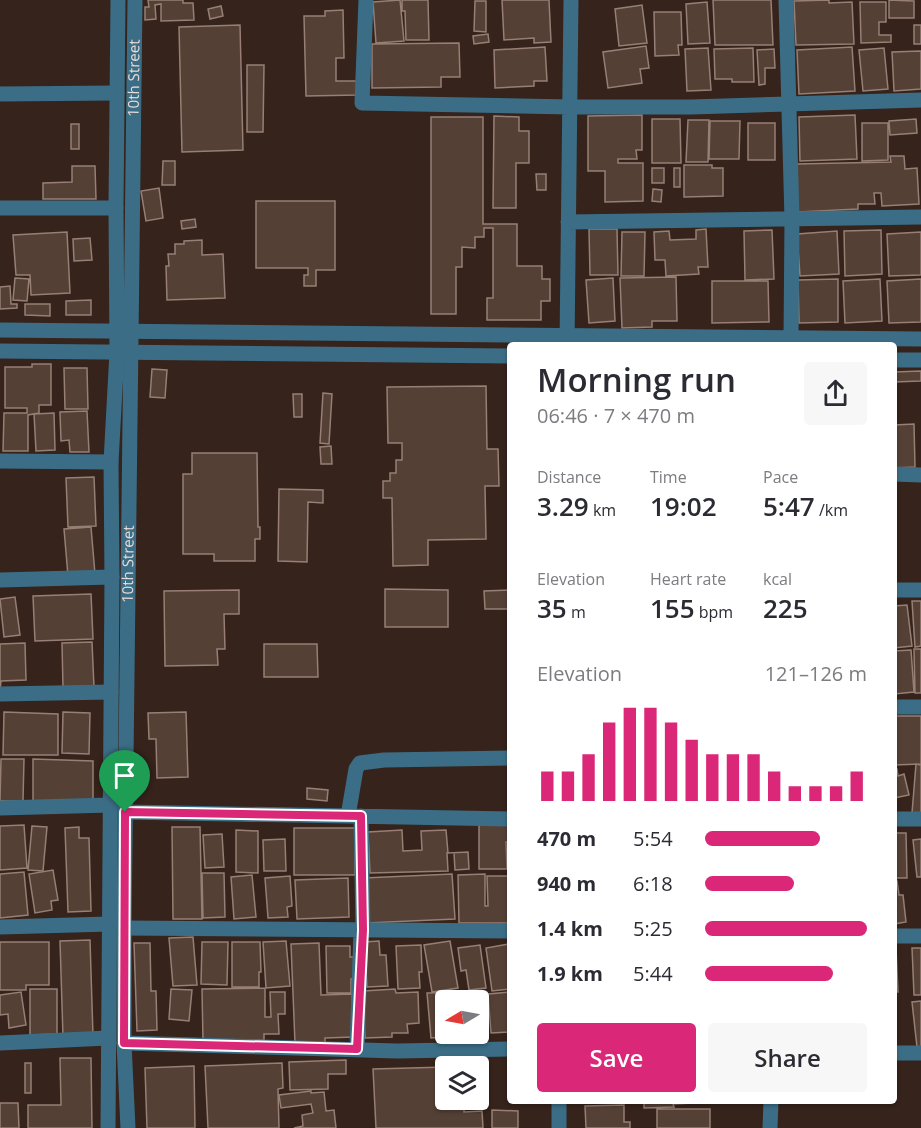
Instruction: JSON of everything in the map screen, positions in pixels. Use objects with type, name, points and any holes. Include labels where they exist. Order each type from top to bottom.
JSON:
[{"type":"street","name":"10th Street","points":[[118,0],[116,208],[125,331]]},
{"type":"street","name":"10th Street","points":[[108,1128],[108,1038],[125,812],[124,352],[135,0]]},
{"type":"street","points":[[366,0],[362,103],[691,107],[921,100]]},
{"type":"street","points":[[567,340],[571,0]]},
{"type":"street","points":[[786,0],[792,219],[792,338]]},
{"type":"street","points":[[0,94],[117,93]]},
{"type":"street","points":[[0,208],[116,208]]},
{"type":"street","points":[[568,222],[921,217]]},
{"type":"street","points":[[0,330],[567,340],[921,339]]},
{"type":"street","points":[[0,351],[507,356]]},
{"type":"street","name":"10th Street","points":[[124,352],[111,462],[111,805],[128,1128]]},
{"type":"street","points":[[897,360],[921,360]]},
{"type":"street","points":[[0,461],[111,462]]},
{"type":"street","points":[[897,474],[921,475]]},
{"type":"street","points":[[0,580],[112,577]]},
{"type":"street","points":[[897,590],[921,591]]},
{"type":"street","points":[[0,694],[111,692]]},
{"type":"street","points":[[897,707],[921,707]]},
{"type":"street","points":[[357,1049],[362,930],[354,816],[356,769],[360,763],[384,760],[507,758]]},
{"type":"street","points":[[0,808],[111,805]]},
{"type":"street","points":[[125,812],[507,819]]},
{"type":"street","points":[[897,819],[921,819]]},
{"type":"street","points":[[0,927],[117,926],[507,931]]},
{"type":"street","points":[[897,936],[921,936]]},
{"type":"street","points":[[0,1042],[108,1038]]},
{"type":"street","points":[[124,1043],[357,1049],[507,1049]]},
{"type":"street","points":[[897,1053],[921,1053]]},
{"type":"street","points":[[559,1104],[559,1128]]},
{"type":"street","points":[[770,1128],[771,1104]]},
{"type":"building","points":[[148,0],[183,0],[183,3],[193,3],[194,20],[161,21],[161,4],[155,5],[156,19],[145,20],[145,7],[149,7]]},
{"type":"building","points":[[400,0],[404,41],[376,43],[373,2]]},
{"type":"building","points":[[402,0],[428,0],[429,40],[406,40],[405,11],[402,11]]},
{"type":"building","points":[[502,0],[549,0],[551,42],[534,43],[534,38],[504,40]]},
{"type":"building","points":[[713,0],[771,0],[773,45],[715,45]]},
{"type":"building","points":[[829,0],[829,3],[852,2],[854,44],[796,45],[794,1]]},
{"type":"building","points":[[889,0],[914,1],[914,18],[889,18]]},
{"type":"building","points":[[475,1],[486,1],[486,32],[474,31]]},
{"type":"building","points":[[707,2],[710,43],[688,44],[686,4]]},
{"type":"building","points":[[860,2],[886,2],[886,22],[879,22],[879,35],[891,35],[891,42],[861,43]]},
{"type":"building","points":[[642,5],[647,43],[619,46],[615,9]]},
{"type":"building","points":[[221,6],[223,16],[210,19],[208,9]]},
{"type":"building","points":[[343,10],[344,58],[336,58],[336,81],[357,81],[358,95],[306,96],[304,16],[325,16],[325,11]]},
{"type":"building","points":[[654,12],[681,12],[682,45],[678,45],[679,55],[655,56]]},
{"type":"building","points":[[240,25],[243,150],[182,152],[179,27]]},
{"type":"building","points":[[914,25],[921,25],[921,44],[914,44]]},
{"type":"building","points":[[488,34],[489,42],[474,44],[473,36]]},
{"type":"building","points":[[459,43],[460,77],[441,77],[441,87],[372,88],[372,44]]},
{"type":"building","points":[[646,46],[649,68],[640,69],[642,83],[608,88],[603,52]]},
{"type":"building","points":[[545,47],[547,81],[534,81],[534,86],[495,88],[494,50]]},
{"type":"building","points":[[852,47],[855,91],[799,94],[797,50]]},
{"type":"building","points":[[708,48],[711,90],[687,91],[685,49]]},
{"type":"building","points":[[753,48],[754,82],[715,79],[714,49]]},
{"type":"building","points":[[884,48],[888,89],[863,91],[859,50]]},
{"type":"building","points":[[774,49],[775,68],[765,68],[765,84],[759,85],[757,50]]},
{"type":"building","points":[[921,51],[921,89],[894,91],[892,52]]},
{"type":"building","points":[[247,65],[264,65],[263,132],[247,132]]},
{"type":"building","points":[[642,115],[642,150],[636,150],[637,159],[618,159],[618,163],[643,163],[643,201],[605,202],[605,171],[588,171],[588,116]]},
{"type":"building","points":[[855,115],[857,159],[800,161],[799,117]]},
{"type":"building","points":[[494,116],[519,117],[519,131],[529,131],[529,163],[516,163],[516,208],[493,208]]},
{"type":"building","points":[[431,117],[483,117],[483,224],[517,224],[517,266],[542,266],[542,279],[550,279],[550,301],[541,301],[541,320],[487,320],[487,298],[493,298],[493,228],[484,228],[484,237],[475,237],[475,248],[462,247],[462,267],[456,267],[456,314],[431,314]]},
{"type":"building","points":[[652,119],[680,119],[681,163],[652,163]]},
{"type":"building","points":[[916,119],[917,133],[890,135],[889,121]]},
{"type":"building","points":[[688,120],[709,120],[708,162],[686,162]]},
{"type":"building","points":[[710,121],[740,121],[739,159],[709,159]]},
{"type":"building","points":[[748,123],[775,123],[775,160],[748,160]]},
{"type":"building","points":[[862,123],[888,123],[888,160],[862,161]]},
{"type":"building","points":[[71,124],[79,124],[79,149],[71,149]]},
{"type":"building","points":[[890,156],[904,156],[905,169],[917,168],[919,204],[882,206],[881,193],[874,193],[875,204],[858,204],[858,209],[798,212],[795,164],[891,162]]},
{"type":"building","points":[[163,161],[175,161],[175,185],[162,185]]},
{"type":"building","points":[[684,165],[712,165],[712,168],[723,168],[723,196],[684,197]]},
{"type":"building","points":[[72,166],[95,166],[96,199],[43,199],[43,183],[72,182]]},
{"type":"building","points":[[652,168],[664,168],[664,183],[652,183]]},
{"type":"building","points":[[674,168],[680,168],[680,187],[674,187]]},
{"type":"building","points":[[536,174],[546,174],[546,190],[537,190]]},
{"type":"building","points":[[159,188],[163,218],[146,221],[141,191]]},
{"type":"building","points":[[653,189],[662,190],[661,202],[652,201]]},
{"type":"building","points":[[256,201],[335,201],[335,270],[316,270],[316,286],[304,286],[304,275],[308,275],[308,268],[256,268]]},
{"type":"building","points":[[195,219],[196,227],[182,229],[181,221]]},
{"type":"building","points":[[589,229],[617,229],[618,275],[590,275]]},
{"type":"building","points":[[706,229],[708,267],[698,267],[699,274],[666,276],[665,260],[655,260],[654,232],[669,231],[670,240],[696,239],[696,230]]},
{"type":"building","points":[[772,230],[774,279],[745,280],[744,231]]},
{"type":"building","points":[[881,230],[882,274],[845,276],[844,231]]},
{"type":"building","points":[[837,231],[839,274],[800,276],[797,234]]},
{"type":"building","points":[[67,232],[70,293],[31,295],[30,275],[16,275],[13,235]]},
{"type":"building","points":[[622,232],[645,232],[644,276],[621,276]]},
{"type":"building","points":[[921,232],[921,275],[889,276],[887,234]]},
{"type":"building","points":[[90,238],[92,260],[74,261],[73,239]]},
{"type":"building","points":[[202,240],[202,255],[223,254],[225,298],[167,300],[168,254],[175,254],[175,244]]},
{"type":"building","points":[[676,277],[677,321],[652,321],[652,327],[622,328],[620,278]]},
{"type":"building","points":[[15,278],[29,279],[27,301],[13,300]]},
{"type":"building","points":[[613,278],[615,321],[589,323],[586,280]]},
{"type":"building","points":[[838,279],[838,322],[799,323],[798,280]]},
{"type":"building","points":[[880,279],[882,321],[845,323],[843,281]]},
{"type":"building","points":[[921,279],[921,322],[889,323],[887,281]]},
{"type":"building","points":[[712,281],[768,281],[769,322],[712,323]]},
{"type":"building","points":[[10,286],[11,304],[17,304],[17,308],[0,309],[0,287]]},
{"type":"building","points":[[91,300],[91,315],[66,315],[66,301]]},
{"type":"building","points":[[25,304],[50,304],[50,316],[25,315]]},
{"type":"building","points":[[32,364],[51,364],[51,405],[39,405],[39,413],[28,415],[28,451],[3,451],[4,413],[27,413],[27,408],[5,408],[5,367],[32,367]]},
{"type":"building","points":[[64,368],[87,368],[88,409],[65,409]]},
{"type":"building","points":[[152,369],[167,370],[165,398],[150,397]]},
{"type":"building","points":[[921,371],[921,381],[897,382],[897,372]]},
{"type":"building","points":[[486,386],[487,449],[498,449],[499,486],[485,486],[486,539],[428,540],[428,565],[393,566],[392,498],[383,498],[383,481],[390,481],[390,473],[396,473],[396,460],[402,460],[402,443],[388,443],[387,387]]},
{"type":"building","points":[[323,393],[332,394],[329,444],[320,443]]},
{"type":"building","points":[[293,394],[302,394],[302,417],[294,417]]},
{"type":"building","points":[[87,411],[89,452],[70,452],[69,440],[61,441],[60,412]]},
{"type":"building","points":[[54,413],[55,450],[36,451],[34,414]]},
{"type":"building","points":[[914,424],[915,467],[897,468],[897,425]]},
{"type":"building","points":[[331,446],[332,464],[321,464],[320,447]]},
{"type":"building","points":[[192,453],[257,453],[260,539],[255,539],[255,561],[214,561],[214,554],[183,554],[183,474],[192,474]]},
{"type":"building","points":[[94,477],[96,526],[68,527],[66,478]]},
{"type":"building","points":[[279,489],[323,490],[323,503],[308,502],[307,562],[278,561]]},
{"type":"building","points":[[91,527],[95,574],[68,576],[64,529]]},
{"type":"building","points":[[385,589],[448,590],[448,627],[385,627]]},
{"type":"building","points":[[239,590],[239,614],[224,614],[225,649],[217,649],[218,665],[165,666],[164,591]]},
{"type":"building","points":[[507,590],[507,609],[485,609],[484,591]]},
{"type":"building","points":[[91,594],[93,639],[35,641],[33,596]]},
{"type":"building","points":[[15,597],[20,635],[4,637],[0,599]]},
{"type":"building","points":[[912,601],[921,601],[921,646],[915,647]]},
{"type":"building","points":[[907,605],[912,646],[897,648],[897,606]]},
{"type":"building","points":[[92,642],[94,687],[63,688],[62,643]]},
{"type":"building","points":[[25,643],[26,680],[1,681],[0,691],[0,644]]},
{"type":"building","points":[[264,644],[317,644],[318,677],[264,677]]},
{"type":"building","points":[[914,649],[921,649],[921,693],[915,693]]},
{"type":"building","points":[[911,650],[914,692],[897,694],[897,651]]},
{"type":"building","points":[[4,712],[58,714],[58,755],[3,755]]},
{"type":"building","points":[[63,712],[90,713],[89,754],[62,753]]},
{"type":"building","points":[[186,712],[188,777],[157,778],[156,739],[149,739],[148,713]]},
{"type":"building","points":[[897,716],[921,716],[921,764],[897,765]]},
{"type":"building","points":[[1,759],[24,759],[23,801],[0,801]]},
{"type":"building","points":[[33,759],[93,761],[93,806],[33,806]]},
{"type":"building","points":[[916,764],[921,765],[921,814],[912,813]]},
{"type":"building","points":[[897,769],[898,776],[904,774],[909,795],[897,797]]},
{"type":"building","points":[[307,788],[328,790],[327,801],[307,799]]},
{"type":"building","points":[[479,824],[507,824],[507,869],[479,869]]},
{"type":"building","points":[[24,825],[27,868],[0,870],[0,826]]},
{"type":"building","points":[[32,826],[47,827],[43,871],[28,870]]},
{"type":"building","points":[[79,827],[79,838],[89,838],[91,911],[68,912],[65,828]]},
{"type":"building","points":[[172,827],[200,827],[202,919],[173,919]]},
{"type":"building","points":[[294,828],[355,828],[355,875],[294,875]]},
{"type":"building","points":[[236,830],[258,831],[258,873],[236,872]]},
{"type":"building","points":[[402,830],[403,851],[422,850],[421,831],[446,830],[448,871],[370,873],[368,832]]},
{"type":"building","points":[[897,833],[906,833],[907,878],[897,878]]},
{"type":"building","points":[[222,834],[224,867],[205,868],[203,835]]},
{"type":"building","points":[[285,839],[286,871],[264,871],[263,840]]},
{"type":"building","points":[[921,839],[921,877],[917,877],[913,840]]},
{"type":"building","points":[[468,852],[469,869],[455,870],[454,853],[448,853]]},
{"type":"building","points":[[53,870],[58,900],[51,901],[52,910],[35,913],[29,874]]},
{"type":"building","points":[[24,872],[28,915],[0,918],[0,874]]},
{"type":"building","points":[[202,873],[224,873],[225,917],[203,918]]},
{"type":"building","points":[[452,874],[455,919],[366,923],[364,878]]},
{"type":"building","points":[[485,874],[485,906],[488,906],[487,876],[507,876],[507,923],[459,923],[458,875]]},
{"type":"building","points":[[252,875],[256,917],[234,919],[231,877]]},
{"type":"building","points":[[290,876],[292,906],[287,907],[288,917],[268,918],[265,878]]},
{"type":"building","points":[[348,878],[349,917],[297,919],[295,880]]},
{"type":"building","points":[[897,881],[899,895],[903,895],[906,922],[897,924]]},
{"type":"building","points":[[193,937],[197,985],[173,986],[169,938]]},
{"type":"building","points":[[90,940],[93,1036],[63,1037],[60,941]]},
{"type":"building","points":[[286,941],[290,986],[266,988],[263,942]]},
{"type":"building","points":[[379,941],[380,955],[386,955],[388,986],[367,987],[364,942]]},
{"type":"building","points":[[450,941],[458,988],[432,992],[424,945]]},
{"type":"building","points":[[0,942],[49,942],[49,985],[26,985],[26,990],[0,990]]},
{"type":"building","points":[[202,942],[228,942],[227,985],[201,984]]},
{"type":"building","points":[[232,942],[260,942],[259,987],[232,987]]},
{"type":"building","points":[[134,943],[150,943],[151,991],[156,991],[157,1030],[137,1031]]},
{"type":"building","points":[[319,943],[321,995],[352,994],[353,1037],[325,1038],[325,1042],[295,1043],[291,944]]},
{"type":"building","points":[[507,944],[507,989],[492,991],[486,948]]},
{"type":"building","points":[[421,945],[420,988],[398,989],[396,946]]},
{"type":"building","points":[[480,945],[486,988],[469,990],[466,970],[461,971],[458,948]]},
{"type":"building","points":[[326,946],[350,946],[350,957],[355,957],[355,979],[351,979],[351,993],[327,993]]},
{"type":"building","points":[[912,948],[921,948],[921,995],[914,995]]},
{"type":"building","points":[[265,988],[265,1017],[271,1017],[270,992],[285,992],[285,1014],[278,1014],[279,1034],[264,1034],[264,1040],[203,1041],[202,989]]},
{"type":"building","points":[[30,989],[57,989],[57,1034],[30,1035]]},
{"type":"building","points":[[171,989],[192,990],[189,1021],[169,1019]]},
{"type":"building","points":[[395,989],[396,993],[418,992],[419,1023],[407,1024],[408,1033],[392,1033],[392,1037],[365,1038],[363,991]]},
{"type":"building","points":[[21,992],[26,1025],[9,1028],[8,1014],[0,1015],[0,995]]},
{"type":"building","points":[[507,992],[507,1032],[491,1033],[489,994]]},
{"type":"building","points":[[427,993],[435,993],[435,1038],[431,1038]]},
{"type":"building","points":[[921,1001],[921,1047],[917,1047],[912,1002]]},
{"type":"building","points":[[60,1058],[91,1058],[92,1128],[28,1128],[28,1105],[61,1105]]},
{"type":"building","points":[[346,1060],[346,1074],[328,1074],[328,1089],[290,1090],[289,1062]]},
{"type":"building","points":[[25,1063],[31,1063],[31,1093],[25,1093]]},
{"type":"building","points":[[282,1063],[283,1088],[278,1089],[279,1128],[208,1128],[205,1066]]},
{"type":"building","points":[[194,1066],[195,1128],[147,1128],[145,1068]]},
{"type":"building","points":[[435,1067],[435,1110],[482,1111],[483,1128],[376,1128],[373,1069]]},
{"type":"building","points":[[311,1091],[311,1093],[324,1092],[326,1111],[334,1110],[336,1128],[294,1128],[303,1126],[302,1115],[313,1113],[311,1104],[281,1108],[279,1095]]},
{"type":"building","points":[[0,1103],[18,1103],[19,1128],[0,1128]]},
{"type":"building","points":[[644,1104],[673,1104],[674,1107],[644,1108]]},
{"type":"building","points":[[624,1105],[624,1122],[630,1122],[630,1128],[586,1128],[585,1106]]},
{"type":"building","points":[[657,1109],[710,1109],[710,1128],[657,1128]]},
{"type":"building","points":[[492,1110],[518,1111],[518,1128],[492,1128]]},
{"type":"route","points":[[125,812],[361,816],[363,930],[361,930],[357,1049],[124,1043],[125,812]]}]
